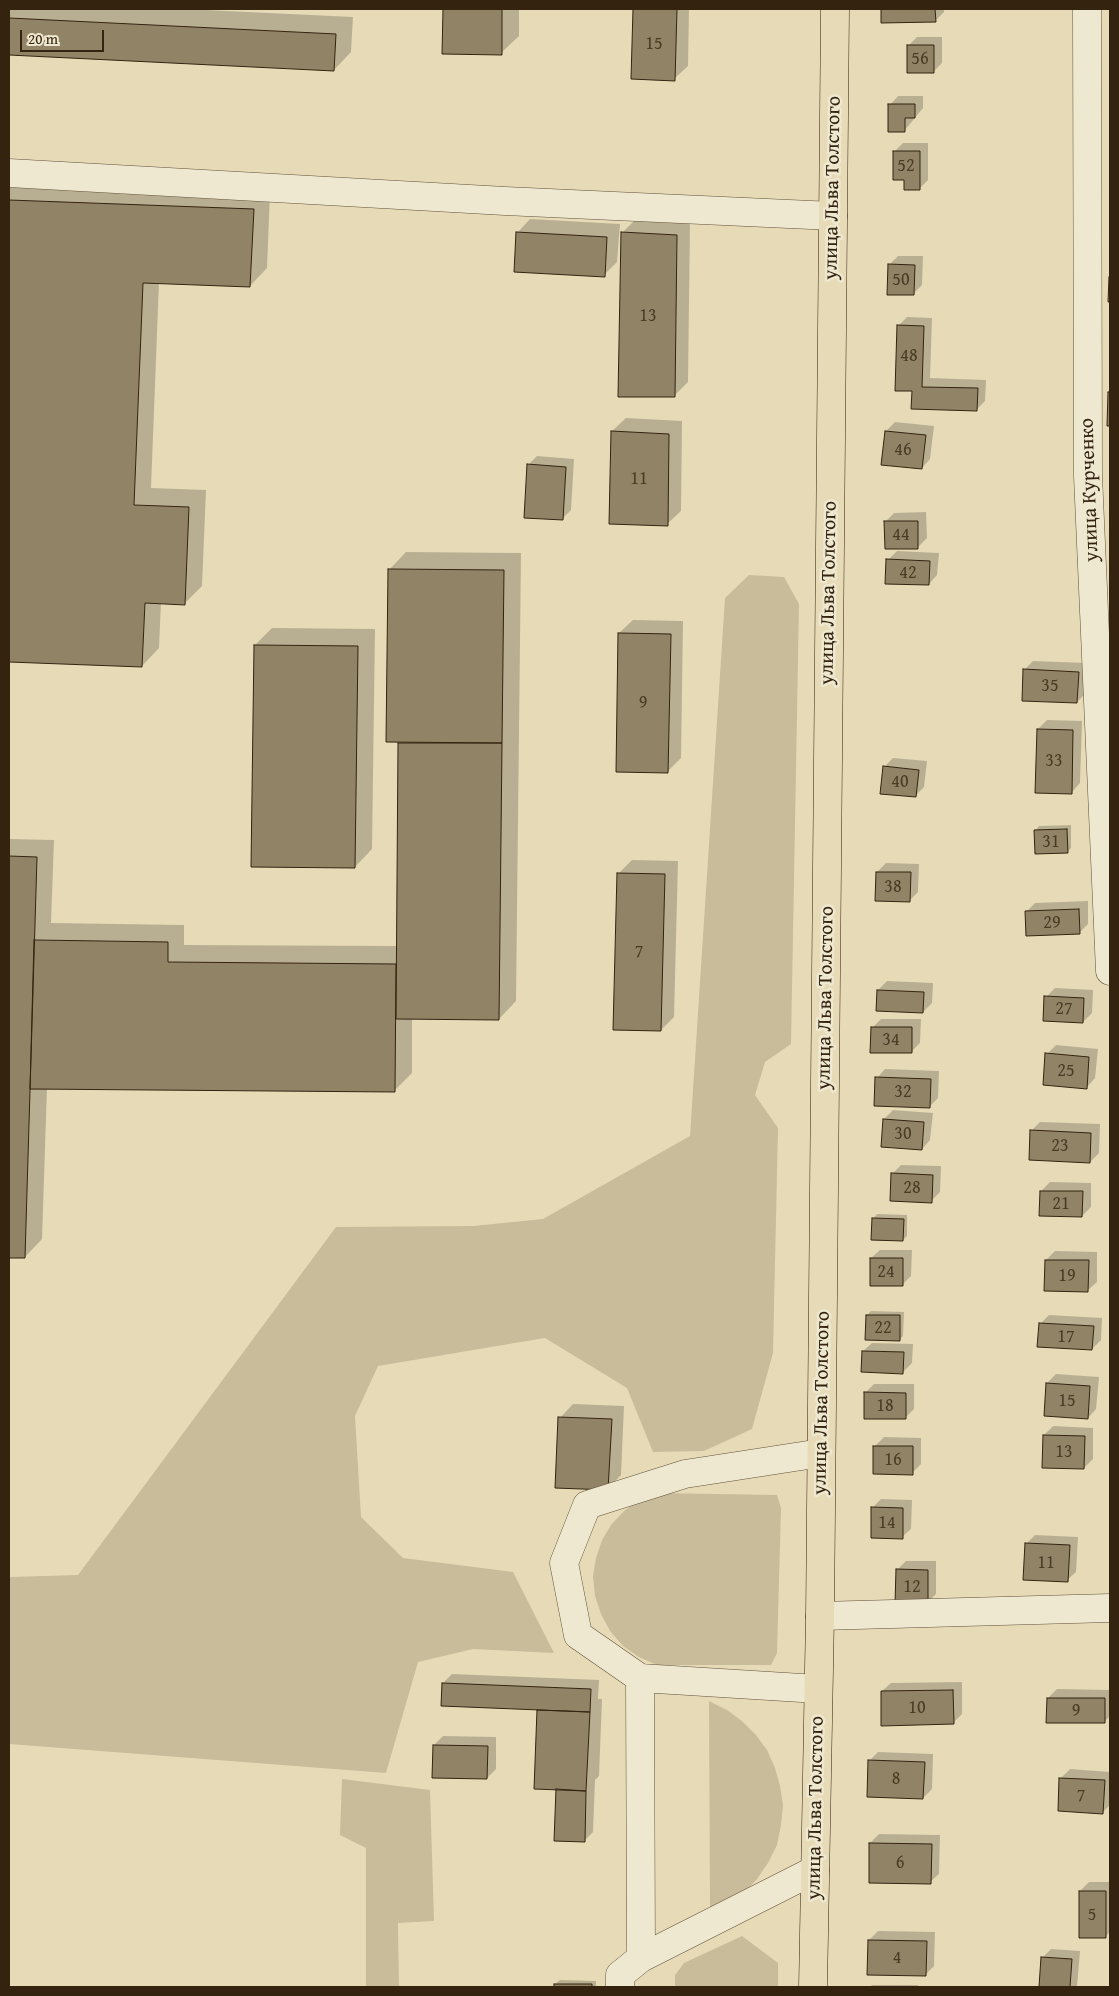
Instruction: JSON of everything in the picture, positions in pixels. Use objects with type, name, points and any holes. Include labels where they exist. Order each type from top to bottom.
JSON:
[{"type":"main road","name":"улица Льва Толстого","points":[[813,1987],[820,1616],[835,9]]},
{"type":"street","name":"улица Курченко","points":[[1087,9],[1088,476],[1110,971]]},
{"type":"street","points":[[9,173],[505,201],[833,216]]},
{"type":"street","points":[[818,1689],[640,1678],[578,1635],[564,1563],[587,1505],[685,1474],[821,1452]]},
{"type":"street","points":[[820,1616],[1110,1608]]},
{"type":"street","points":[[640,1678],[641,1958]]},
{"type":"street","points":[[620,1987],[620,1975],[641,1958],[815,1870]]},
{"type":"shaded area","points":[[749,575],[784,577],[799,604],[791,1044],[765,1062],[755,1095],[778,1128],[773,1353],[752,1429],[704,1451],[653,1452],[627,1388],[545,1338],[378,1366],[355,1416],[361,1517],[403,1558],[513,1572],[554,1653],[473,1649],[418,1662],[386,1773],[9,1744],[9,1577],[78,1575],[336,1227],[473,1226],[543,1219],[690,1136],[725,598]]},
{"type":"shaded area","points":[[656,1493],[777,1495],[781,1508],[777,1653],[771,1665],[657,1665],[639,1657],[623,1646],[610,1631],[601,1614],[595,1596],[593,1576],[602,1540],[611,1525],[624,1511],[639,1500]]},
{"type":"shaded area","points":[[709,1701],[727,1710],[742,1721],[767,1750],[775,1768],[783,1805],[777,1845],[768,1863],[743,1894],[710,1914]]},
{"type":"shaded area","points":[[342,1779],[430,1790],[434,1921],[398,1923],[399,1987],[366,1987],[366,1848],[340,1835]]},
{"type":"shaded area","points":[[742,1936],[778,1963],[778,1987],[675,1987],[675,1975],[684,1963]]},
{"type":"building","points":[[443,9],[502,9],[502,55],[442,54]]},
{"type":"building","points":[[633,9],[677,9],[675,81],[631,79]]},
{"type":"building","points":[[881,9],[935,9],[936,22],[881,23]]},
{"type":"building","points":[[9,18],[336,34],[334,71],[9,55]]},
{"type":"building","points":[[907,45],[934,45],[934,73],[907,73]]},
{"type":"building","points":[[888,104],[915,104],[915,118],[905,118],[905,132],[888,132]]},
{"type":"building","points":[[893,151],[920,151],[920,190],[904,190],[904,180],[893,180]]},
{"type":"building","points":[[9,200],[254,209],[250,287],[143,283],[134,505],[189,507],[185,605],[145,603],[142,667],[9,662]]},
{"type":"building","points":[[516,232],[607,237],[605,277],[514,272]]},
{"type":"building","points":[[621,232],[677,235],[675,397],[618,397]]},
{"type":"building","points":[[888,264],[915,265],[914,295],[887,295]]},
{"type":"building","points":[[1109,277],[1110,302],[1108,302]]},
{"type":"building","points":[[897,325],[924,326],[922,387],[978,388],[977,411],[911,409],[912,391],[895,391]]},
{"type":"building","points":[[1108,392],[1110,392],[1110,426],[1107,426]]},
{"type":"building","points":[[611,431],[669,434],[668,526],[609,524]]},
{"type":"building","points":[[885,431],[926,435],[922,469],[881,465]]},
{"type":"building","points":[[527,464],[566,467],[563,520],[524,518]]},
{"type":"building","points":[[884,521],[918,521],[918,549],[885,549]]},
{"type":"building","points":[[886,559],[930,561],[929,585],[885,584]]},
{"type":"building","points":[[388,569],[504,570],[502,743],[386,742]]},
{"type":"building","points":[[618,633],[671,634],[668,773],[616,772]]},
{"type":"building","points":[[254,645],[358,646],[355,868],[251,867]]},
{"type":"building","points":[[1023,669],[1079,672],[1077,703],[1022,701]]},
{"type":"building","points":[[1037,729],[1073,730],[1072,794],[1035,793]]},
{"type":"building","points":[[398,743],[502,743],[499,1020],[396,1019]]},
{"type":"building","points":[[883,766],[919,770],[916,797],[880,794]]},
{"type":"building","points":[[1067,829],[1068,853],[1035,854],[1034,830]]},
{"type":"building","points":[[9,856],[37,857],[25,1258],[9,1258]]},
{"type":"building","points":[[876,872],[911,872],[910,902],[875,901]]},
{"type":"building","points":[[617,873],[665,874],[661,1031],[613,1030]]},
{"type":"building","points":[[1079,909],[1080,934],[1026,936],[1025,911]]},
{"type":"building","points":[[34,940],[168,942],[168,962],[396,964],[395,1092],[30,1089]]},
{"type":"building","points":[[877,990],[924,992],[923,1013],[876,1011]]},
{"type":"building","points":[[1044,996],[1084,998],[1083,1023],[1043,1021]]},
{"type":"building","points":[[871,1027],[912,1027],[912,1053],[870,1053]]},
{"type":"building","points":[[1045,1053],[1089,1057],[1087,1089],[1043,1085]]},
{"type":"building","points":[[875,1077],[931,1079],[930,1108],[874,1106]]},
{"type":"building","points":[[883,1119],[924,1122],[922,1150],[881,1147]]},
{"type":"building","points":[[1030,1130],[1091,1133],[1090,1163],[1029,1160]]},
{"type":"building","points":[[891,1173],[933,1175],[932,1203],[890,1201]]},
{"type":"building","points":[[1040,1191],[1083,1191],[1082,1217],[1039,1216]]},
{"type":"building","points":[[872,1218],[904,1219],[903,1241],[871,1240]]},
{"type":"building","points":[[870,1258],[903,1258],[903,1286],[870,1286]]},
{"type":"building","points":[[1045,1260],[1089,1260],[1088,1292],[1044,1291]]},
{"type":"building","points":[[866,1315],[900,1315],[900,1341],[865,1340]]},
{"type":"building","points":[[1039,1323],[1094,1326],[1092,1350],[1037,1347]]},
{"type":"building","points":[[862,1351],[904,1352],[903,1374],[861,1372]]},
{"type":"building","points":[[1046,1383],[1090,1386],[1088,1419],[1044,1416]]},
{"type":"building","points":[[864,1392],[906,1393],[906,1419],[864,1419]]},
{"type":"building","points":[[558,1417],[612,1419],[608,1490],[555,1488]]},
{"type":"building","points":[[1043,1435],[1085,1436],[1084,1469],[1042,1468]]},
{"type":"building","points":[[873,1446],[913,1446],[913,1475],[873,1474]]},
{"type":"building","points":[[871,1507],[903,1508],[903,1539],[871,1538]]},
{"type":"building","points":[[1025,1543],[1070,1545],[1068,1582],[1023,1580]]},
{"type":"building","points":[[896,1569],[928,1570],[928,1604],[895,1604]]},
{"type":"building","points":[[442,1683],[591,1689],[590,1712],[441,1706]]},
{"type":"building","points":[[953,1690],[954,1724],[881,1726],[881,1691]]},
{"type":"building","points":[[1047,1698],[1105,1698],[1105,1723],[1046,1723]]},
{"type":"building","points":[[537,1710],[590,1712],[586,1791],[534,1789]]},
{"type":"building","points":[[433,1745],[488,1746],[487,1779],[432,1778]]},
{"type":"building","points":[[868,1760],[925,1762],[923,1799],[867,1797]]},
{"type":"building","points":[[1059,1778],[1105,1780],[1103,1814],[1058,1811]]},
{"type":"building","points":[[556,1789],[586,1791],[585,1842],[554,1841]]},
{"type":"building","points":[[869,1843],[932,1844],[931,1884],[869,1883]]},
{"type":"building","points":[[1079,1891],[1106,1891],[1106,1938],[1079,1938]]},
{"type":"building","points":[[868,1940],[927,1941],[926,1976],[867,1975]]},
{"type":"building","points":[[1041,1957],[1072,1959],[1070,1987],[1039,1987]]},
{"type":"building","points":[[554,1984],[592,1984],[592,1987],[554,1987]]}]
